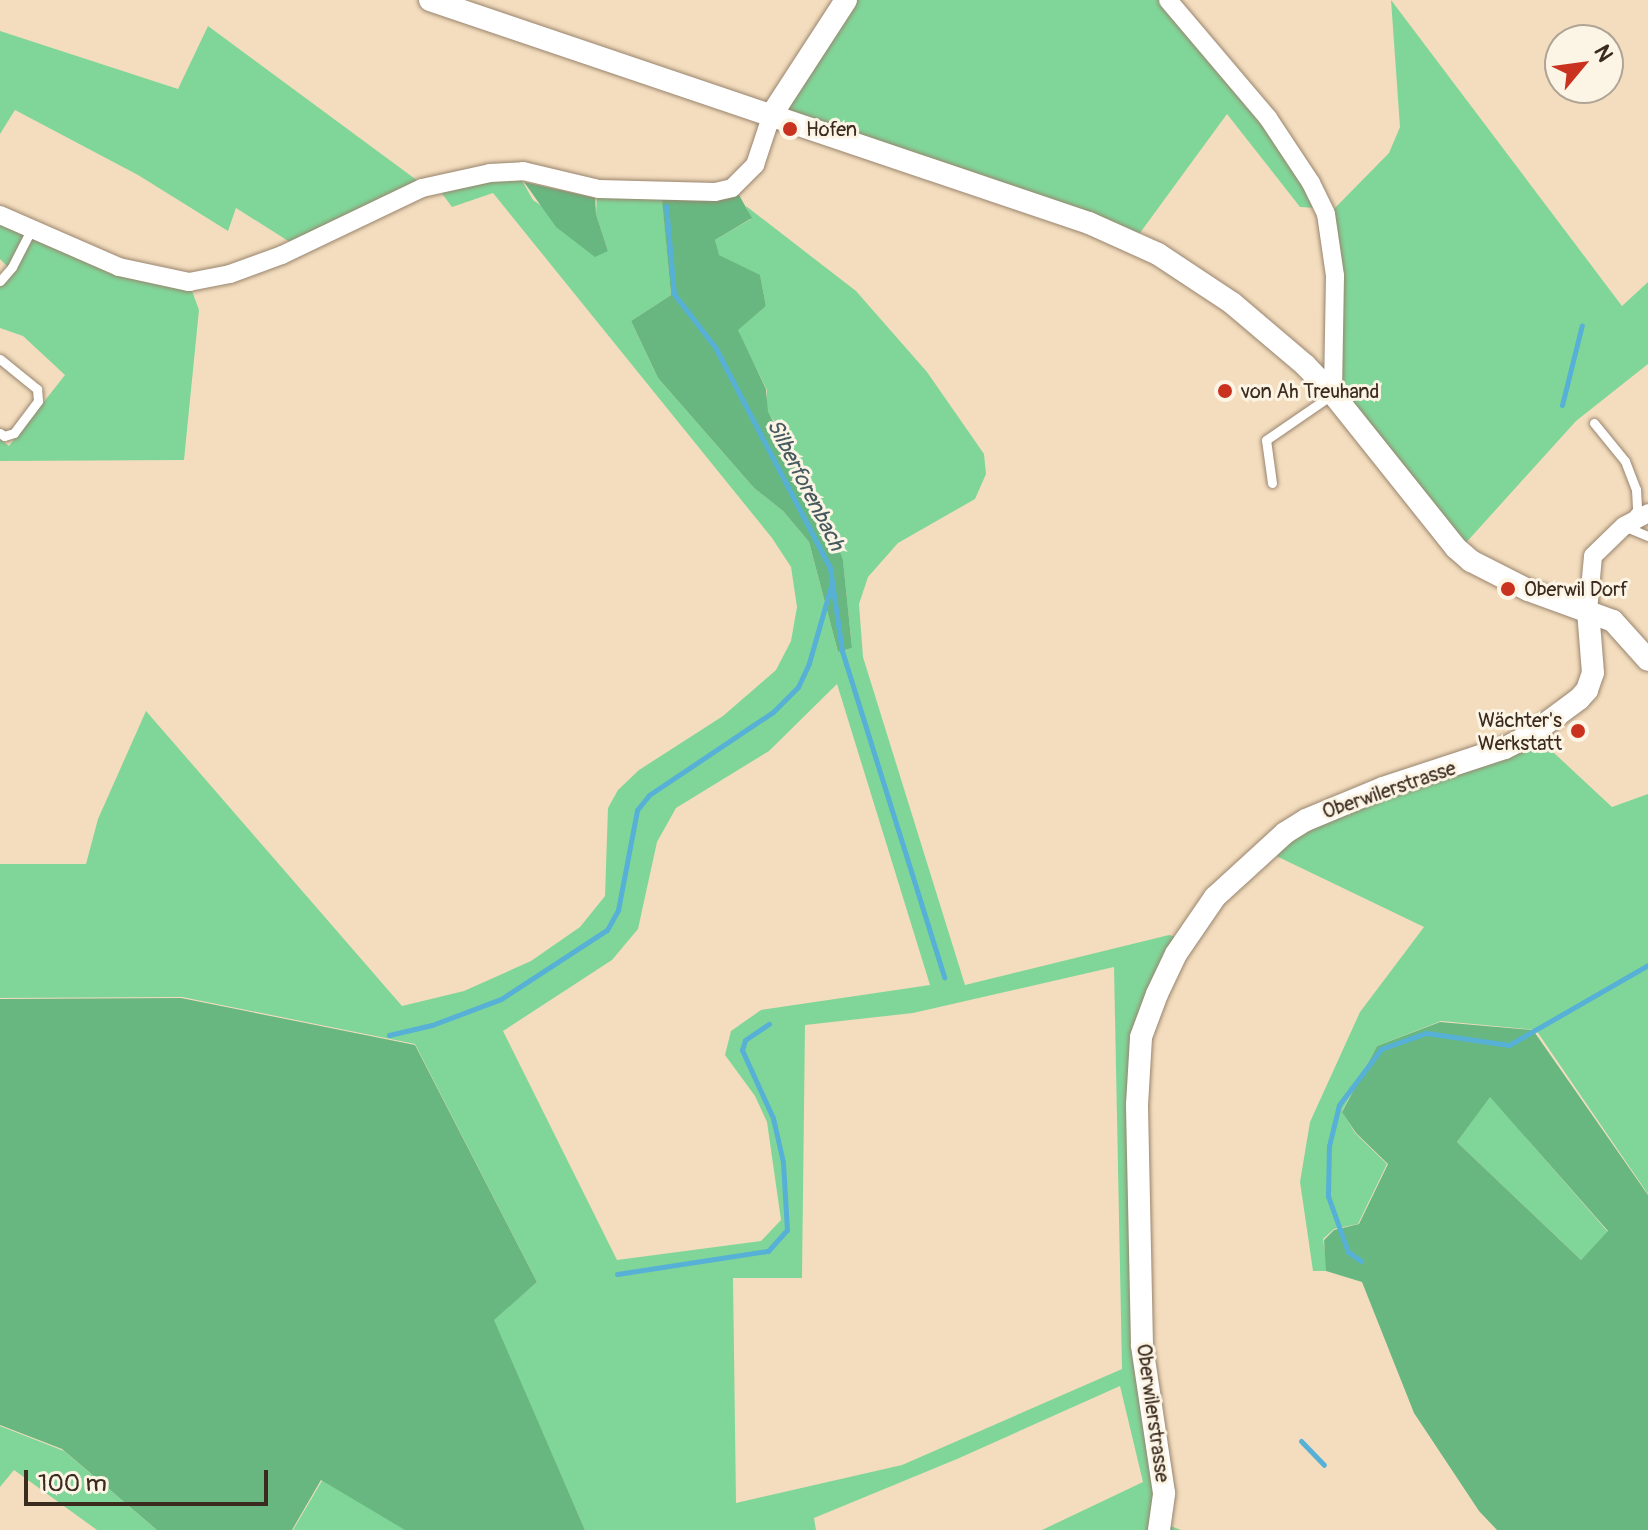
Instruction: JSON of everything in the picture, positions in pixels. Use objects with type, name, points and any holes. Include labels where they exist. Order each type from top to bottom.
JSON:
[{"type":"street","points":[[430,0],[1089,223],[1158,254],[1260,324],[1333,394],[1459,551],[1511,583],[1613,621],[1648,660]]},
{"type":"street","points":[[0,215],[119,267],[189,282],[230,274],[282,255],[422,188],[490,173],[523,171],[599,189],[715,192],[738,183],[755,165],[772,114],[846,0]]},
{"type":"street","points":[[1168,0],[1268,118],[1311,183],[1326,214],[1335,276],[1333,394]]},
{"type":"street","name":"Oberwilerstrasse","points":[[1159,1530],[1164,1493],[1142,1345],[1137,1105],[1141,1037],[1176,954],[1215,897],[1285,833],[1306,820],[1383,788],[1495,753],[1529,736],[1579,699],[1587,690],[1593,673],[1588,611],[1593,556],[1624,526],[1648,513]]},
{"type":"lane","points":[[0,281],[12,267],[31,230]]},
{"type":"lane","points":[[0,359],[37,389],[38,401],[14,433],[4,436],[0,433]]},
{"type":"lane","points":[[1272,483],[1266,440],[1333,394]]},
{"type":"lane","points":[[1594,423],[1625,461],[1636,489],[1637,510],[1624,526],[1648,536]]},
{"type":"green space","points":[[855,0],[1161,0],[1263,120],[1317,208],[1300,207],[1227,114],[1137,237],[781,111]]},
{"type":"green space","points":[[1391,0],[1622,306],[1648,282],[1648,364],[1576,421],[1463,546],[1338,393],[1330,213],[1389,153],[1400,127]]},
{"type":"green space","points":[[208,26],[422,184],[293,244],[236,208],[228,231],[138,175],[15,110],[0,134],[0,31],[178,89]]},
{"type":"green space","points":[[520,177],[533,200],[608,251],[596,214],[597,193],[662,194],[671,295],[631,321],[658,378],[754,488],[783,511],[809,542],[838,652],[852,648],[843,561],[826,513],[780,428],[767,412],[767,390],[737,330],[766,306],[760,276],[718,255],[715,240],[751,219],[746,206],[856,291],[927,372],[984,454],[986,474],[975,499],[898,543],[868,577],[859,604],[863,657],[965,985],[1169,935],[1180,938],[1135,1030],[1160,1522],[1181,1530],[1042,1530],[1143,1482],[1120,1386],[957,1459],[814,1518],[816,1530],[585,1530],[493,1320],[537,1282],[415,1044],[182,997],[0,998],[0,864],[86,864],[98,819],[146,711],[402,1006],[464,991],[531,961],[580,927],[605,896],[608,808],[618,790],[639,770],[723,716],[776,670],[791,641],[797,607],[791,567],[772,538],[493,193],[452,207],[438,188]],"holes":[[[837,684],[930,985],[761,1010],[731,1031],[725,1055],[755,1096],[767,1122],[781,1220],[761,1241],[617,1260],[503,1031],[612,960],[638,929],[657,842],[676,808],[769,751]],[[1114,967],[1122,1369],[902,1465],[736,1503],[733,1278],[802,1278],[805,1025],[913,1013]]]},
{"type":"green space","points":[[524,182],[595,198],[596,214],[608,251],[595,257],[556,227]]},
{"type":"green space","points":[[739,195],[752,218],[715,240],[719,255],[760,275],[766,306],[738,330],[766,389],[768,412],[826,513],[843,560],[852,648],[838,652],[809,542],[783,511],[754,488],[658,378],[631,321],[671,295],[662,199]]},
{"type":"green space","points":[[0,220],[188,280],[199,310],[184,460],[0,461],[0,439],[9,446],[65,375],[23,336],[0,328],[0,287],[12,271],[0,259]]},
{"type":"green space","points":[[1539,739],[1612,807],[1648,794],[1648,1194],[1536,1030],[1441,1021],[1377,1046],[1342,1111],[1355,1133],[1387,1164],[1358,1224],[1334,1229],[1323,1239],[1328,1271],[1313,1271],[1300,1182],[1310,1122],[1360,1012],[1424,927],[1270,853],[1309,825]]},
{"type":"green space","points":[[181,998],[415,1045],[537,1282],[494,1320],[585,1530],[405,1530],[321,1480],[292,1530],[157,1530],[62,1449],[0,1425],[0,999]]},
{"type":"green space","points":[[1440,1022],[1533,1030],[1648,1195],[1648,1530],[1497,1530],[1479,1511],[1414,1413],[1362,1282],[1326,1271],[1324,1240],[1334,1230],[1359,1224],[1388,1164],[1356,1133],[1342,1112],[1377,1046]],"holes":[[[1490,1097],[1608,1231],[1581,1260],[1457,1142]]]},
{"type":"green space","points":[[1490,1096],[1608,1232],[1581,1260],[1457,1142]]},
{"type":"green space","points":[[0,1426],[64,1451],[157,1530],[97,1530],[14,1470],[0,1487]]},
{"type":"green space","points":[[323,1479],[406,1530],[293,1530]]},
{"type":"waterway","name":"Silberforenbach","points":[[666,206],[674,294],[715,347],[830,568],[842,651],[944,977]]},
{"type":"waterway","points":[[1562,405],[1582,325]]},
{"type":"waterway","points":[[389,1035],[432,1025],[501,999],[607,930],[618,910],[637,810],[649,795],[773,712],[798,687],[809,663],[831,586]]},
{"type":"waterway","points":[[1361,1261],[1348,1252],[1328,1196],[1329,1146],[1339,1105],[1381,1049],[1426,1033],[1509,1045],[1648,965]]},
{"type":"waterway","points":[[617,1274],[768,1251],[787,1230],[783,1162],[773,1118],[742,1050],[745,1040],[769,1024]]},
{"type":"waterway","points":[[1301,1441],[1324,1465]]},
{"type":"place","name":"Hofen","points":[[790,129]]},
{"type":"place","name":"von Ah Treuhand","points":[[1225,391]]},
{"type":"place","name":"Oberwil Dorf","points":[[1508,589]]},
{"type":"place","name":"Wächter's Werkstatt","points":[[1578,731]]}]
